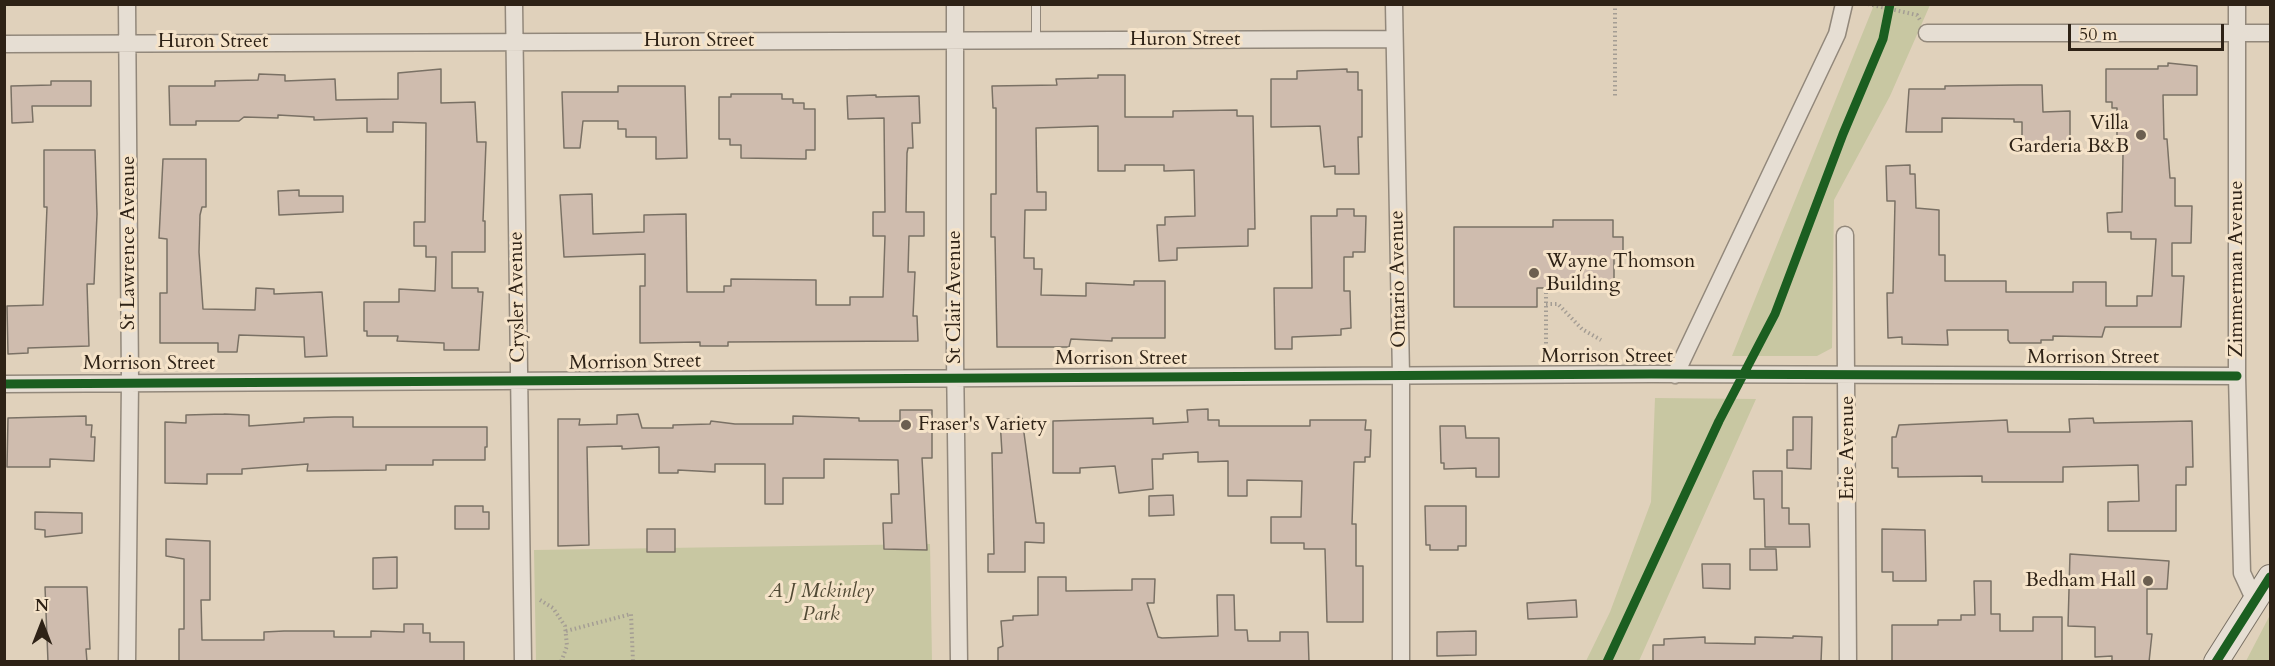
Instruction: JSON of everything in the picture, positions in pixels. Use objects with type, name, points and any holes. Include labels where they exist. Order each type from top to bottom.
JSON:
[{"type":"main road","points":[[2216,662],[2271,577]]},
{"type":"street","name":"St Lawrence Avenue","points":[[127,4],[130,381],[127,662]]},
{"type":"street","name":"Crysler Avenue","points":[[514,4],[523,662]]},
{"type":"street","name":"St Clair Avenue","points":[[955,4],[959,662]]},
{"type":"street","name":"Ontario Avenue","points":[[1394,4],[1401,376],[1401,662]]},
{"type":"street","points":[[1675,375],[1836,34],[1844,4]]},
{"type":"street","name":"Zimmerman Avenue","points":[[2236,4],[2237,376],[2242,573],[2256,603]]},
{"type":"street","points":[[1927,33],[2271,33]]},
{"type":"street","name":"Huron Street","points":[[4,44],[1394,39]]},
{"type":"street","name":"Erie Avenue","points":[[1845,235],[1848,375],[1848,662]]},
{"type":"street","name":"Morrison Street","points":[[4,384],[130,381],[520,382],[1546,375],[2237,376]]},
{"type":"lane","points":[[1036,4],[1036,40]]},
{"type":"path","points":[[1615,4],[1615,98]]},
{"type":"path","points":[[1868,4],[1889,11],[1917,15],[1927,33]]},
{"type":"path","points":[[1546,292],[1546,375]]},
{"type":"path","points":[[1546,304],[1558,304],[1582,329],[1601,340]]},
{"type":"path","points":[[522,598],[537,599],[553,608],[560,616],[566,631],[567,646],[561,661]]},
{"type":"path","points":[[566,631],[631,614],[633,662]]},
{"type":"green space","points":[[1874,5],[1930,5],[1890,96],[1834,200],[1832,348],[1817,356],[1732,356]]},
{"type":"green space","points":[[1655,398],[1756,399],[1639,661],[1586,661],[1610,612],[1651,502]]},
{"type":"green space","name":"A J Mckinley Park","points":[[930,544],[932,661],[536,661],[534,550]]},
{"type":"green space","points":[[2270,615],[2270,661],[2246,661]]},
{"type":"building","points":[[2168,63],[2197,66],[2197,95],[2163,95],[2164,139],[2167,139],[2170,178],[2175,178],[2175,206],[2192,206],[2191,243],[2172,243],[2172,276],[2184,276],[2181,327],[2105,327],[2102,337],[2053,336],[2053,340],[2041,340],[2041,343],[2010,343],[2008,330],[1947,330],[1948,345],[1902,344],[1902,337],[1888,338],[1887,293],[1893,293],[1895,201],[1887,201],[1886,166],[1910,165],[1910,174],[1915,174],[1916,208],[1939,210],[1939,255],[1945,255],[1945,281],[2006,281],[2006,292],[2073,292],[2073,282],[2106,282],[2106,306],[2137,306],[2137,296],[2152,296],[2156,239],[2131,239],[2131,232],[2108,232],[2107,213],[2122,212],[2123,154],[2117,154],[2117,108],[2112,108],[2112,102],[2106,102],[2106,69],[2158,69],[2158,66],[2168,66]]},
{"type":"building","points":[[441,69],[441,103],[475,102],[477,142],[486,142],[483,221],[485,221],[485,252],[452,252],[452,288],[478,288],[478,292],[483,292],[479,350],[444,350],[444,343],[397,341],[398,336],[367,336],[367,331],[364,331],[364,302],[399,302],[399,289],[435,291],[436,257],[426,257],[426,246],[414,246],[414,222],[425,222],[426,123],[393,122],[393,132],[367,132],[367,118],[314,120],[314,117],[278,115],[278,118],[244,117],[239,121],[196,121],[196,125],[170,125],[169,86],[215,86],[215,81],[258,80],[259,74],[285,75],[285,81],[335,79],[336,100],[398,99],[398,73]]},
{"type":"building","points":[[1347,69],[1347,72],[1358,72],[1358,90],[1362,90],[1362,137],[1358,137],[1359,174],[1335,174],[1335,166],[1324,167],[1320,126],[1271,127],[1271,79],[1297,79],[1297,71]]},
{"type":"building","points":[[1098,75],[1125,75],[1125,117],[1173,117],[1173,111],[1237,110],[1237,116],[1253,116],[1255,229],[1248,229],[1248,246],[1177,248],[1177,260],[1159,261],[1157,225],[1165,225],[1165,217],[1195,216],[1194,170],[1164,171],[1164,165],[1125,165],[1125,171],[1098,171],[1098,126],[1036,128],[1037,192],[1046,192],[1046,210],[1025,210],[1024,258],[1034,258],[1034,269],[1042,269],[1041,295],[1086,296],[1086,283],[1134,285],[1134,281],[1165,281],[1165,338],[1112,338],[1112,341],[1071,339],[1069,347],[997,347],[995,237],[991,237],[991,194],[996,194],[996,108],[993,108],[992,86],[1057,85],[1056,79],[1098,78]]},
{"type":"building","points":[[51,81],[91,81],[91,106],[32,106],[33,122],[12,123],[11,86],[51,85]]},
{"type":"building","points":[[2042,85],[2043,112],[2070,111],[2070,144],[2022,146],[2022,122],[2014,122],[2014,119],[1942,118],[1942,132],[1906,132],[1909,89],[1945,89],[1945,86]]},
{"type":"building","points":[[618,86],[685,86],[687,158],[656,159],[656,137],[626,137],[626,129],[618,129],[618,121],[583,121],[580,148],[564,148],[562,92],[618,92]]},
{"type":"building","points":[[731,94],[782,94],[782,99],[793,99],[793,103],[804,103],[804,109],[815,109],[815,150],[806,150],[806,159],[741,158],[741,145],[730,145],[730,139],[719,139],[719,97],[731,97]]},
{"type":"building","points":[[876,95],[876,97],[919,96],[920,123],[912,123],[913,148],[908,148],[907,153],[906,212],[924,212],[924,236],[909,236],[908,272],[915,272],[913,316],[917,316],[918,341],[728,342],[728,346],[700,346],[700,342],[640,343],[640,286],[645,286],[645,254],[564,257],[560,195],[592,194],[593,234],[644,232],[644,215],[686,214],[687,292],[724,292],[724,286],[731,286],[731,279],[816,280],[816,305],[850,305],[850,297],[883,297],[885,236],[873,236],[873,212],[885,212],[884,118],[848,119],[847,96]]},
{"type":"building","points":[[44,150],[95,150],[97,214],[94,284],[87,284],[89,346],[28,348],[28,353],[8,354],[7,306],[43,305],[47,207],[44,207]]},
{"type":"building","points":[[163,159],[206,159],[206,207],[202,207],[200,215],[199,252],[203,309],[255,310],[256,288],[274,289],[274,294],[322,292],[327,356],[305,357],[304,337],[239,335],[237,352],[218,352],[218,343],[160,343],[160,293],[167,293],[167,239],[159,238]]},
{"type":"building","points":[[299,190],[299,196],[343,196],[343,212],[279,215],[278,191]]},
{"type":"building","points":[[1337,209],[1354,209],[1354,216],[1366,216],[1365,252],[1353,252],[1353,257],[1344,257],[1344,291],[1350,291],[1351,328],[1341,329],[1341,335],[1292,337],[1292,349],[1275,349],[1274,288],[1312,288],[1311,216],[1337,216]]},
{"type":"building","name":"Wayne Thomson Building","points":[[1553,220],[1613,220],[1613,237],[1623,237],[1623,258],[1614,258],[1614,288],[1537,288],[1537,307],[1454,307],[1454,227],[1553,227]]},
{"type":"building","points":[[1208,409],[1208,420],[1219,420],[1219,426],[1310,426],[1310,420],[1366,420],[1365,430],[1371,430],[1370,457],[1365,457],[1365,462],[1354,462],[1352,524],[1356,524],[1356,566],[1363,566],[1363,622],[1327,622],[1325,549],[1304,549],[1304,543],[1271,543],[1271,517],[1301,517],[1302,481],[1247,480],[1247,496],[1228,496],[1228,461],[1198,462],[1198,452],[1163,454],[1163,459],[1152,459],[1153,489],[1119,493],[1115,466],[1080,468],[1080,473],[1053,473],[1053,421],[1153,418],[1153,424],[1188,422],[1187,410]]},
{"type":"building","points":[[900,410],[932,410],[932,458],[922,458],[927,550],[884,549],[883,523],[892,523],[891,494],[899,494],[898,460],[824,459],[824,478],[783,478],[783,504],[765,504],[765,464],[715,464],[715,472],[678,470],[678,473],[659,473],[659,447],[622,449],[622,446],[587,447],[589,545],[558,546],[558,419],[580,419],[579,425],[617,424],[617,415],[638,414],[642,428],[673,428],[673,425],[710,424],[711,421],[735,424],[793,424],[793,416],[859,418],[859,421],[900,421]]},
{"type":"building","points":[[186,415],[249,415],[249,426],[304,422],[304,418],[353,417],[353,427],[487,427],[487,447],[485,447],[485,460],[433,460],[433,465],[386,465],[386,470],[307,471],[308,464],[242,469],[242,474],[207,474],[207,484],[165,483],[165,422],[186,423]]},
{"type":"building","points":[[86,416],[86,425],[92,425],[91,437],[95,437],[94,461],[50,459],[50,467],[7,467],[8,418]]},
{"type":"building","points":[[1793,417],[1812,417],[1811,469],[1787,468],[1787,450],[1793,450]]},
{"type":"building","points":[[1022,418],[1036,523],[1044,523],[1044,543],[1025,542],[1025,572],[988,572],[988,554],[994,554],[992,453],[1002,453],[1000,420]]},
{"type":"building","points":[[2093,418],[2094,423],[2192,421],[2193,467],[2186,467],[2186,485],[2176,485],[2176,531],[2108,531],[2108,502],[2139,501],[2138,465],[2063,467],[2063,482],[1982,482],[1982,476],[1898,477],[1898,468],[1892,468],[1892,437],[1896,437],[1899,425],[2007,420],[2008,432],[2070,432],[2069,419]]},
{"type":"building","points":[[1440,426],[1465,426],[1466,438],[1499,438],[1499,477],[1476,477],[1476,468],[1444,469],[1444,463],[1441,463]]},
{"type":"building","points":[[1753,471],[1782,471],[1782,508],[1789,508],[1789,524],[1809,524],[1810,547],[1765,547],[1764,499],[1754,499]]},
{"type":"building","points":[[1173,495],[1174,515],[1149,516],[1149,496]]},
{"type":"building","points":[[455,506],[483,506],[483,512],[489,512],[489,529],[455,529]]},
{"type":"building","points":[[1425,506],[1466,506],[1466,546],[1458,546],[1458,550],[1430,550],[1430,545],[1426,545]]},
{"type":"building","points":[[35,512],[82,513],[82,533],[45,537],[45,530],[35,529]]},
{"type":"building","points":[[647,529],[675,529],[675,552],[647,552]]},
{"type":"building","points":[[1882,529],[1925,530],[1926,581],[1893,581],[1893,572],[1882,572]]},
{"type":"building","points":[[166,539],[210,541],[210,600],[201,600],[202,640],[264,640],[264,632],[284,631],[334,631],[334,637],[371,637],[371,631],[404,632],[404,624],[423,624],[423,633],[430,633],[430,642],[464,642],[464,662],[179,662],[179,629],[184,629],[184,559],[166,556]]},
{"type":"building","points":[[1750,549],[1776,549],[1777,570],[1750,570]]},
{"type":"building","points":[[2070,554],[2169,561],[2167,589],[2147,589],[2147,634],[2152,634],[2149,662],[2112,662],[2112,656],[2095,657],[2095,627],[2068,626]]},
{"type":"building","points":[[397,557],[397,588],[373,589],[373,558]]},
{"type":"building","points":[[1702,564],[1730,564],[1730,589],[1703,588]]},
{"type":"building","points":[[1038,577],[1066,577],[1066,591],[1132,590],[1132,579],[1155,579],[1154,603],[1147,603],[1158,637],[1162,638],[1218,636],[1217,595],[1234,595],[1235,630],[1247,630],[1248,641],[1280,641],[1280,632],[1308,632],[1309,662],[998,662],[998,648],[1003,646],[1001,621],[1013,620],[1013,616],[1038,615]]},
{"type":"building","points":[[1974,581],[1991,581],[1991,614],[2000,614],[2000,631],[2033,631],[2033,617],[2062,617],[2062,662],[1892,662],[1892,625],[1938,625],[1938,620],[1961,620],[1961,615],[1975,615]]},
{"type":"building","points":[[45,587],[87,587],[90,649],[86,649],[87,662],[48,662]]},
{"type":"building","points":[[1576,600],[1577,617],[1528,619],[1527,603]]},
{"type":"building","points":[[1476,631],[1476,655],[1437,656],[1437,632]]},
{"type":"building","points":[[1793,636],[1822,637],[1821,662],[1653,662],[1653,645],[1664,645],[1664,639],[1705,637],[1705,643],[1755,644],[1755,637],[1793,638]]},
{"type":"cycle path","points":[[1607,662],[1719,421],[1775,314],[1843,134],[1883,39],[1890,4]]},
{"type":"cycle path","points":[[4,384],[1651,374],[2237,376]]},
{"type":"cycle path","points":[[2216,662],[2270,577]]},
{"type":"place","name":"Villa Garderia B&B","points":[[2141,135]]},
{"type":"place","name":"Wayne Thomson Building","points":[[1534,273]]},
{"type":"place","name":"Fraser's Variety","points":[[906,425]]},
{"type":"place","name":"Bedham Hall","points":[[2148,581]]}]
